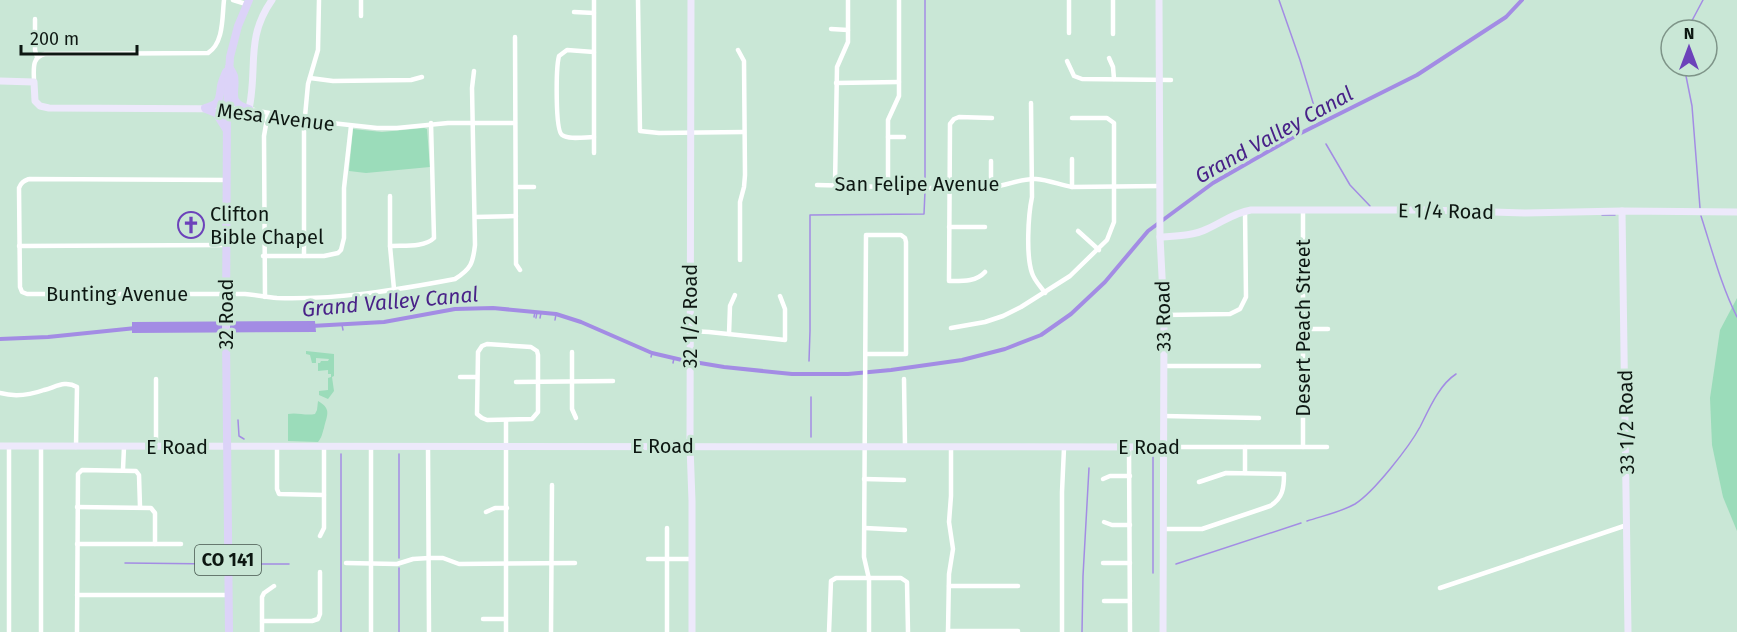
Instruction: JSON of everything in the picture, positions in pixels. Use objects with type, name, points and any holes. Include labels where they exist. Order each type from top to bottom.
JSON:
[{"type":"main road","name":"32 Road","points":[[229,632],[226,109],[234,37],[248,2]]},
{"type":"main road","points":[[229,66],[234,76],[233,93],[236,102],[249,109]]},
{"type":"main road","points":[[205,108],[218,101],[221,84],[229,66]]},
{"type":"main road","points":[[205,108],[216,113],[227,131]]},
{"type":"street","points":[[0,81],[34,82],[34,64],[38,57],[45,54],[207,53],[212,50],[219,39],[224,0]]},
{"type":"street","points":[[233,0],[248,2]]},
{"type":"street","points":[[249,109],[253,90],[255,38],[272,0]]},
{"type":"street","points":[[304,256],[304,120],[308,84],[318,50],[319,0]]},
{"type":"street","points":[[361,0],[361,16]]},
{"type":"street","points":[[594,0],[594,153]]},
{"type":"street","points":[[638,0],[639,131],[744,132]]},
{"type":"street","name":"32 1/2 Road","points":[[691,0],[692,632]]},
{"type":"street","points":[[836,185],[836,82],[837,67],[848,42],[848,0]]},
{"type":"street","points":[[888,186],[888,120],[899,96],[899,0]]},
{"type":"street","points":[[1069,0],[1069,33]]},
{"type":"street","points":[[1113,0],[1113,34]]},
{"type":"street","name":"33 Road","points":[[1159,0],[1160,233],[1164,315],[1163,632]]},
{"type":"street","points":[[574,12],[594,13]]},
{"type":"street","points":[[35,19],[35,51],[38,57]]},
{"type":"street","points":[[831,29],[848,30]]},
{"type":"street","points":[[515,37],[516,264],[520,270]]},
{"type":"street","points":[[594,52],[567,50],[559,56],[557,104],[560,133],[568,137],[594,137]]},
{"type":"street","points":[[738,50],[744,61],[745,175],[740,201],[740,260]]},
{"type":"street","points":[[1109,58],[1113,67],[1114,79]]},
{"type":"street","points":[[1068,61],[1074,76],[1082,79],[1172,80]]},
{"type":"street","points":[[474,71],[472,88],[475,216],[516,216]]},
{"type":"street","points":[[310,78],[333,81],[411,80],[422,77]]},
{"type":"street","name":"Mesa Avenue","points":[[34,82],[34,98],[37,104],[49,108],[249,109],[304,120],[351,126],[397,128],[431,123],[516,123]]},
{"type":"street","points":[[836,82],[899,82]]},
{"type":"street","points":[[1031,103],[1032,179],[1029,261],[1032,275],[1045,293]]},
{"type":"street","points":[[265,297],[264,136],[268,113]]},
{"type":"street","points":[[985,272],[980,278],[949,281],[950,123],[951,120],[959,117],[992,118]]},
{"type":"street","points":[[951,328],[1003,316],[1045,293],[1070,276],[1099,250],[1112,232],[1114,222],[1114,123],[1107,118],[1072,118]]},
{"type":"street","points":[[390,246],[431,242],[434,238],[431,123]]},
{"type":"street","points":[[263,256],[331,255],[341,250],[344,242],[344,188],[351,126]]},
{"type":"street","points":[[888,137],[904,137]]},
{"type":"street","points":[[1072,159],[1072,187]]},
{"type":"street","points":[[991,161],[992,187]]},
{"type":"street","points":[[227,180],[29,179],[21,183],[19,188],[19,246],[227,245]]},
{"type":"street","name":"San Felipe Avenue","points":[[817,185],[992,187],[1032,179],[1072,187],[1160,186]]},
{"type":"street","points":[[516,187],[534,187]]},
{"type":"street","points":[[390,196],[390,246],[394,289]]},
{"type":"street","name":"Desert Peach Street","points":[[1303,210],[1303,447]]},
{"type":"street","points":[[1164,315],[1226,314],[1237,311],[1243,306],[1246,292],[1245,211]]},
{"type":"street","name":"E 1/4 Road","points":[[1160,233],[1198,233],[1209,229],[1225,218],[1245,211],[1737,212]]},
{"type":"street","name":"33 1/2 Road","points":[[1622,211],[1628,632]]},
{"type":"street","name":"Bunting Avenue","points":[[19,246],[20,287],[22,292],[27,294],[226,293],[302,298],[353,295],[455,279],[466,273],[473,259],[475,216]]},
{"type":"street","points":[[950,227],[985,227]]},
{"type":"street","points":[[1078,231],[1099,250]]},
{"type":"street","points":[[866,354],[906,354],[906,242],[901,235],[866,235],[864,557],[869,579],[869,632]]},
{"type":"street","points":[[729,334],[730,306],[735,295]]},
{"type":"street","points":[[690,331],[785,340],[785,309],[780,296]]},
{"type":"street","points":[[1303,329],[1328,329]]},
{"type":"street","points":[[487,344],[531,347],[537,351],[538,412],[536,416],[527,420],[487,420],[479,416],[476,410],[477,377],[478,352],[482,346],[487,344]]},
{"type":"street","points":[[572,352],[572,408],[576,417]]},
{"type":"street","points":[[1164,366],[1260,366]]},
{"type":"street","points":[[460,377],[477,377]]},
{"type":"street","points":[[156,379],[156,447]]},
{"type":"street","points":[[904,379],[905,446]]},
{"type":"street","points":[[516,382],[613,381]]},
{"type":"street","points":[[0,393],[10,396],[20,395],[65,383],[77,387],[76,447]]},
{"type":"street","points":[[1164,416],[1259,418]]},
{"type":"street","points":[[506,420],[506,632]]},
{"type":"street","name":"E Road","points":[[0,446],[1327,447]]},
{"type":"street","points":[[9,446],[9,632]]},
{"type":"street","points":[[41,446],[41,632]]},
{"type":"street","points":[[428,446],[429,632]]},
{"type":"street","points":[[951,446],[949,522],[953,549],[949,574],[948,632],[1018,631]]},
{"type":"street","points":[[123,470],[124,447]]},
{"type":"street","points":[[277,447],[279,494],[324,495]]},
{"type":"street","points":[[320,536],[324,528],[324,447]]},
{"type":"street","points":[[371,447],[371,632]]},
{"type":"street","points":[[1129,447],[1130,632]]},
{"type":"street","points":[[1245,447],[1245,473]]},
{"type":"street","points":[[1062,632],[1064,448]]},
{"type":"street","points":[[77,632],[76,507],[79,472],[82,470],[133,470],[138,472],[140,475],[140,507]]},
{"type":"street","points":[[1163,529],[1202,529],[1270,506],[1280,497],[1284,485],[1284,474],[1226,473],[1199,482]]},
{"type":"street","points":[[1103,479],[1110,476],[1130,476]]},
{"type":"street","points":[[864,479],[904,480]]},
{"type":"street","points":[[551,632],[552,485]]},
{"type":"street","points":[[76,507],[148,507],[153,509],[155,544]]},
{"type":"street","points":[[486,512],[495,508],[507,508]]},
{"type":"street","points":[[1104,522],[1112,525],[1130,525]]},
{"type":"street","points":[[1440,588],[1628,525]]},
{"type":"street","points":[[667,528],[667,632]]},
{"type":"street","points":[[865,528],[905,530]]},
{"type":"street","points":[[77,544],[181,544]]},
{"type":"street","points":[[346,563],[397,564],[413,559],[429,558],[443,558],[459,564],[575,563]]},
{"type":"street","points":[[648,559],[692,559]]},
{"type":"street","points":[[1103,563],[1130,563]]},
{"type":"street","points":[[262,621],[318,619],[320,572]]},
{"type":"street","points":[[829,632],[831,581],[836,578],[901,578],[907,582],[908,632]]},
{"type":"street","points":[[262,632],[262,597],[274,586]]},
{"type":"street","points":[[949,586],[1017,586]]},
{"type":"street","points":[[77,596],[229,595]]},
{"type":"street","points":[[1104,601],[1130,601]]},
{"type":"street","points":[[483,619],[505,619]]},
{"type":"green space","points":[[353,129],[382,132],[427,129],[430,167],[366,173],[349,171]]},
{"type":"green space","points":[[1737,298],[1737,531],[1723,497],[1712,445],[1710,398],[1720,330]]},
{"type":"green space","points":[[306,351],[334,354],[334,376],[332,377],[334,391],[328,399],[319,395],[319,391],[328,390],[328,378],[331,374],[328,374],[328,370],[318,371],[318,363],[329,359],[316,358],[316,363],[312,363]]},
{"type":"green space","points":[[318,401],[325,407],[327,413],[318,442],[288,441],[288,414],[315,414]]},
{"type":"shaded area","points":[[315,321],[316,332],[132,333],[132,322]]},
{"type":"waterway","points":[[925,0],[925,181]]},
{"type":"waterway","points":[[1279,0],[1314,106]]},
{"type":"waterway","name":"Grand Valley Canal","points":[[311,326],[384,322],[455,309],[493,308],[556,314],[581,322],[652,353],[724,367],[792,374],[848,374],[891,370],[962,360],[1005,349],[1041,335],[1071,314],[1105,282],[1148,231],[1213,183],[1297,135],[1417,75],[1506,17],[1522,0]]},
{"type":"waterway","points":[[1693,18],[1703,0]]},
{"type":"waterway","points":[[1686,78],[1692,106],[1700,208]]},
{"type":"waterway","points":[[1326,144],[1350,185],[1370,206]]},
{"type":"waterway","points":[[809,361],[810,215],[924,214],[925,191]]},
{"type":"waterway","points":[[1602,215],[1615,215]]},
{"type":"waterway","points":[[1701,216],[1721,280],[1737,317]]},
{"type":"waterway","name":"Grand Valley Canal","points":[[534,317],[535,312]]},
{"type":"waterway","name":"Grand Valley Canal","points":[[536,318],[537,312]]},
{"type":"waterway","name":"Grand Valley Canal","points":[[540,318],[541,313]]},
{"type":"waterway","name":"Grand Valley Canal","points":[[555,320],[556,314]]},
{"type":"waterway","name":"Grand Valley Canal","points":[[342,325],[343,330]]},
{"type":"waterway","name":"Grand Valley Canal","points":[[0,339],[48,337],[136,328]]},
{"type":"waterway","name":"Grand Valley Canal","points":[[651,357],[652,353]]},
{"type":"waterway","name":"Grand Valley Canal","points":[[673,363],[674,358]]},
{"type":"waterway","points":[[1307,521],[1350,507],[1372,490],[1408,446],[1440,391],[1456,374]]},
{"type":"waterway","points":[[811,397],[811,437]]},
{"type":"waterway","points":[[238,420],[239,436],[244,439]]},
{"type":"waterway","points":[[341,454],[341,632]]},
{"type":"waterway","points":[[399,454],[399,558]]},
{"type":"waterway","points":[[1153,454],[1153,573]]},
{"type":"waterway","points":[[1082,632],[1089,468]]},
{"type":"waterway","points":[[1176,564],[1301,523]]},
{"type":"waterway","points":[[125,563],[218,564]]},
{"type":"waterway","points":[[251,564],[289,564]]},
{"type":"waterway","points":[[399,568],[399,632]]},
{"type":"place","name":"Clifton Bible Chapel","points":[[191,225]]}]
